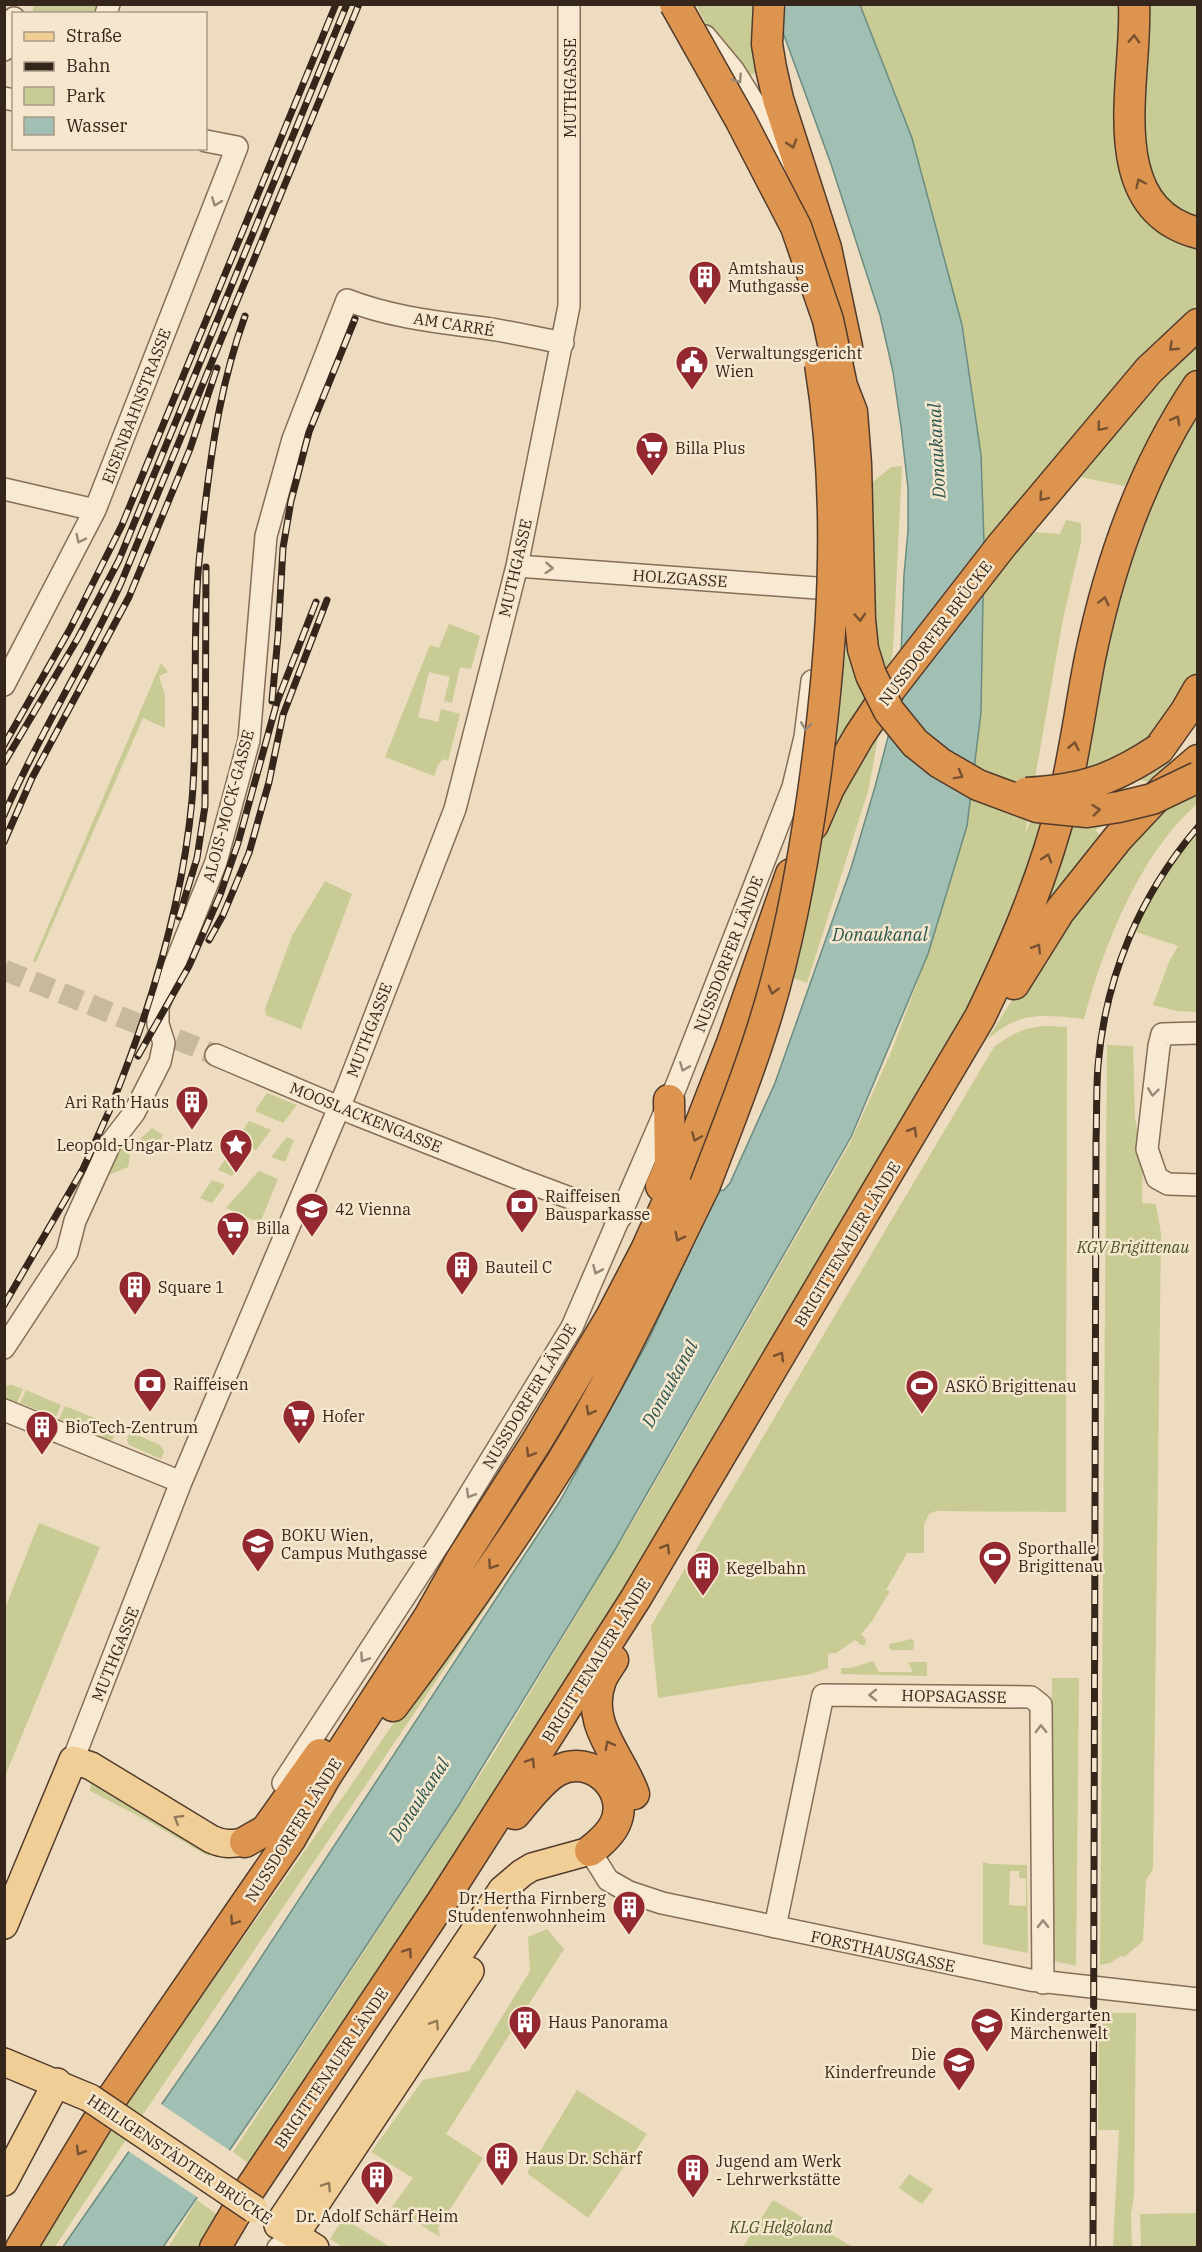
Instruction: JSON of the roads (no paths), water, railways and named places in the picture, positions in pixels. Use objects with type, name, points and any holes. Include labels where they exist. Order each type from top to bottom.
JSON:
[{"type":"highway","points":[[674,4],[796,227],[828,320],[842,386],[852,412]]},
{"type":"highway","points":[[769,4],[767,44],[771,68],[778,99],[826,248],[852,382],[860,620],[863,649],[871,675],[889,711],[915,742],[957,775],[1037,807],[1096,811],[1152,799],[1197,777]]},
{"type":"highway","points":[[1134,4],[1133,74],[1129,123],[1133,166],[1144,192],[1154,206],[1165,218],[1188,230]]},
{"type":"highway","points":[[291,1838],[444,1638],[561,1462],[626,1347],[705,1185],[760,1036],[788,934],[803,862],[820,747],[833,565],[832,477],[826,405],[817,347],[790,243],[765,168]]},
{"type":"highway","name":"NUSSDORFER BRÜCKE","points":[[732,1043],[793,868],[829,788],[859,736],[891,688],[1002,545],[1149,370],[1197,324]]},
{"type":"highway","points":[[956,1059],[1010,955],[1035,895],[1065,795],[1091,658],[1111,571],[1124,531],[1145,478],[1197,386]]},
{"type":"highway","points":[[999,792],[1047,792],[1083,786],[1112,776],[1159,749],[1195,706]]},
{"type":"highway","points":[[956,1059],[984,1033],[1059,912],[1118,838],[1164,789],[1197,760]]},
{"type":"highway","name":"NUSSDORFER LÄNDE","points":[[21,2247],[85,2093],[291,1838],[326,1776],[429,1617],[460,1560],[526,1460],[611,1317],[646,1250],[686,1161],[732,1043]]},
{"type":"highway","name":"BRIGITTENAUER LÄNDE","points":[[215,2247],[250,2189],[443,1900],[636,1598],[956,1059]]},
{"type":"highway","points":[[570,1385],[599,1317],[670,1166],[669,1100]]},
{"type":"highway","points":[[245,1842],[266,1830],[419,1610],[460,1560]]},
{"type":"highway","points":[[594,1859],[617,1855],[627,1839],[636,1809],[630,1782],[605,1739],[598,1721],[596,1701],[601,1680],[629,1632],[636,1598]]},
{"type":"highway","points":[[443,1900],[463,1889],[516,1813],[541,1784],[558,1770],[575,1767],[594,1770],[603,1775],[615,1791],[618,1809],[615,1825],[594,1859]]},
{"type":"main road","points":[[73,1760],[91,1766],[211,1839],[230,1845],[245,1842]]},
{"type":"main road","name":"MUTHGASSE","points":[[4,1925],[73,1760]]},
{"type":"main road","points":[[289,2240],[515,1902],[540,1883],[594,1859]]},
{"type":"main road","name":"HEILIGENSTÄDTER BRÜCKE","points":[[4,2062],[85,2093],[254,2209],[289,2240]]},
{"type":"main road","points":[[4,2182],[85,2093]]},
{"type":"street","name":"MUTHGASSE","points":[[73,1760],[182,1482],[281,1248],[452,820],[517,566],[570,306],[569,4]]},
{"type":"street","name":"NUSSDORFER LÄNDE","points":[[245,1842],[323,1719],[444,1538],[566,1337],[678,1084],[793,787],[804,737],[816,647],[844,590],[846,494],[842,423],[822,313],[798,221],[754,103],[734,71],[694,21],[674,4]]},
{"type":"street","points":[[4,50],[12,24]]},
{"type":"street","name":"EISENBAHNSTRASSE","points":[[4,685],[95,510],[237,147],[207,141]]},
{"type":"street","name":"AM CARRÉ","points":[[346,300],[373,309],[441,323],[563,343]]},
{"type":"street","name":"ALOIS-MOCK-GASSE","points":[[4,1348],[67,1252],[75,1221],[111,1144],[134,1113],[160,1062],[164,1043],[158,1024],[158,1007],[216,862],[249,740],[266,536],[293,439],[346,300]]},
{"type":"street","points":[[4,489],[95,510]]},
{"type":"street","name":"HOLZGASSE","points":[[517,566],[844,590]]},
{"type":"street","points":[[1197,1033],[1162,1034],[1147,1149],[1157,1178],[1168,1184],[1197,1185]]},
{"type":"street","name":"MOOSLACKENGASSE","points":[[216,1055],[338,1107],[621,1217]]},
{"type":"street","points":[[4,1410],[182,1482]]},
{"type":"street","name":"HOPSAGASSE","points":[[775,1928],[823,1695],[1026,1697],[1037,1700],[1041,1709],[1043,1983]]},
{"type":"street","name":"FORSTHAUSGASSE","points":[[594,1859],[608,1880],[629,1892],[669,1905],[1043,1983],[1197,1999]]},
{"type":"water","name":"Donaukanal","points":[[773,5],[860,5],[912,138],[962,325],[981,455],[984,542],[981,712],[967,826],[928,954],[851,1137],[613,1553],[459,1805],[277,2081],[163,2247],[62,2248],[220,2020],[560,1501],[647,1343],[718,1191],[724,1190],[730,1183],[775,1083],[851,868],[893,718],[901,656],[908,488],[893,372],[880,315],[831,164]]},
{"type":"tunnel","points":[[4,970],[216,1055]]},
{"type":"railway","points":[[4,745],[70,629],[122,525],[336,4]]},
{"type":"railway","points":[[4,763],[78,638],[119,560],[347,4]]},
{"type":"railway","points":[[4,815],[121,583],[359,4]]},
{"type":"railway","points":[[108,1114],[150,999],[162,960],[180,881],[194,774],[196,617],[198,570],[205,506],[219,410],[230,363],[245,316]]},
{"type":"railway","points":[[272,701],[283,548],[291,501],[309,432],[355,319]]},
{"type":"railway","points":[[4,842],[32,778],[129,597],[190,449],[217,368]]},
{"type":"railway","points":[[179,917],[197,858],[205,806],[206,567]]},
{"type":"railway","points":[[209,940],[223,915],[249,853],[269,782],[283,715],[327,600]]},
{"type":"railway","points":[[138,1056],[189,966],[220,895],[238,843],[277,702],[316,602]]},
{"type":"railway","points":[[1093,2248],[1098,1066],[1108,1001],[1129,939],[1159,881],[1177,853],[1198,827]]},
{"type":"railway","points":[[4,1305],[83,1169],[111,1107]]},
{"type":"place","name":"Amtshaus Muthgasse","points":[[705,306]]},
{"type":"place","name":"Verwaltungsgericht Wien","points":[[692,391]]},
{"type":"place","name":"Billa Plus","points":[[652,477]]},
{"type":"place","name":"Ari Rath Haus","points":[[192,1131]]},
{"type":"place","name":"Leopold-Ungar-Platz","points":[[236,1174]]},
{"type":"place","name":"Raiffeisen Bausparkasse","points":[[522,1234]]},
{"type":"place","name":"42 Vienna","points":[[312,1238]]},
{"type":"place","name":"Billa","points":[[233,1257]]},
{"type":"place","name":"Bauteil C","points":[[462,1296]]},
{"type":"place","name":"Square 1","points":[[135,1316]]},
{"type":"place","name":"Raiffeisen","points":[[150,1413]]},
{"type":"place","name":"ASKÖ Brigittenau","points":[[922,1415]]},
{"type":"place","name":"Hofer","points":[[299,1445]]},
{"type":"place","name":"BioTech-Zentrum","points":[[42,1456]]},
{"type":"place","name":"BOKU Wien, Campus Muthgasse","points":[[258,1573]]},
{"type":"place","name":"Sporthalle Brigittenau","points":[[995,1586]]},
{"type":"place","name":"Kegelbahn","points":[[703,1597]]},
{"type":"place","name":"Dr. Hertha Firnberg Studentenwohnheim","points":[[629,1936]]},
{"type":"place","name":"Haus Panorama","points":[[525,2051]]},
{"type":"place","name":"Kindergarten Märchenwelt","points":[[987,2053]]},
{"type":"place","name":"Die Kinderfreunde","points":[[959,2092]]},
{"type":"place","name":"Haus Dr. Schärf","points":[[502,2187]]},
{"type":"place","name":"Jugend am Werk - Lehrwerkstätte","points":[[693,2199]]},
{"type":"place","name":"Dr. Adolf Schärf Heim","points":[[377,2206]]},
{"type":"park label","name":"KGV Brigittenau","points":[[1133,1247]]},
{"type":"park label","name":"KLG Helgoland","points":[[781,2227]]}]
